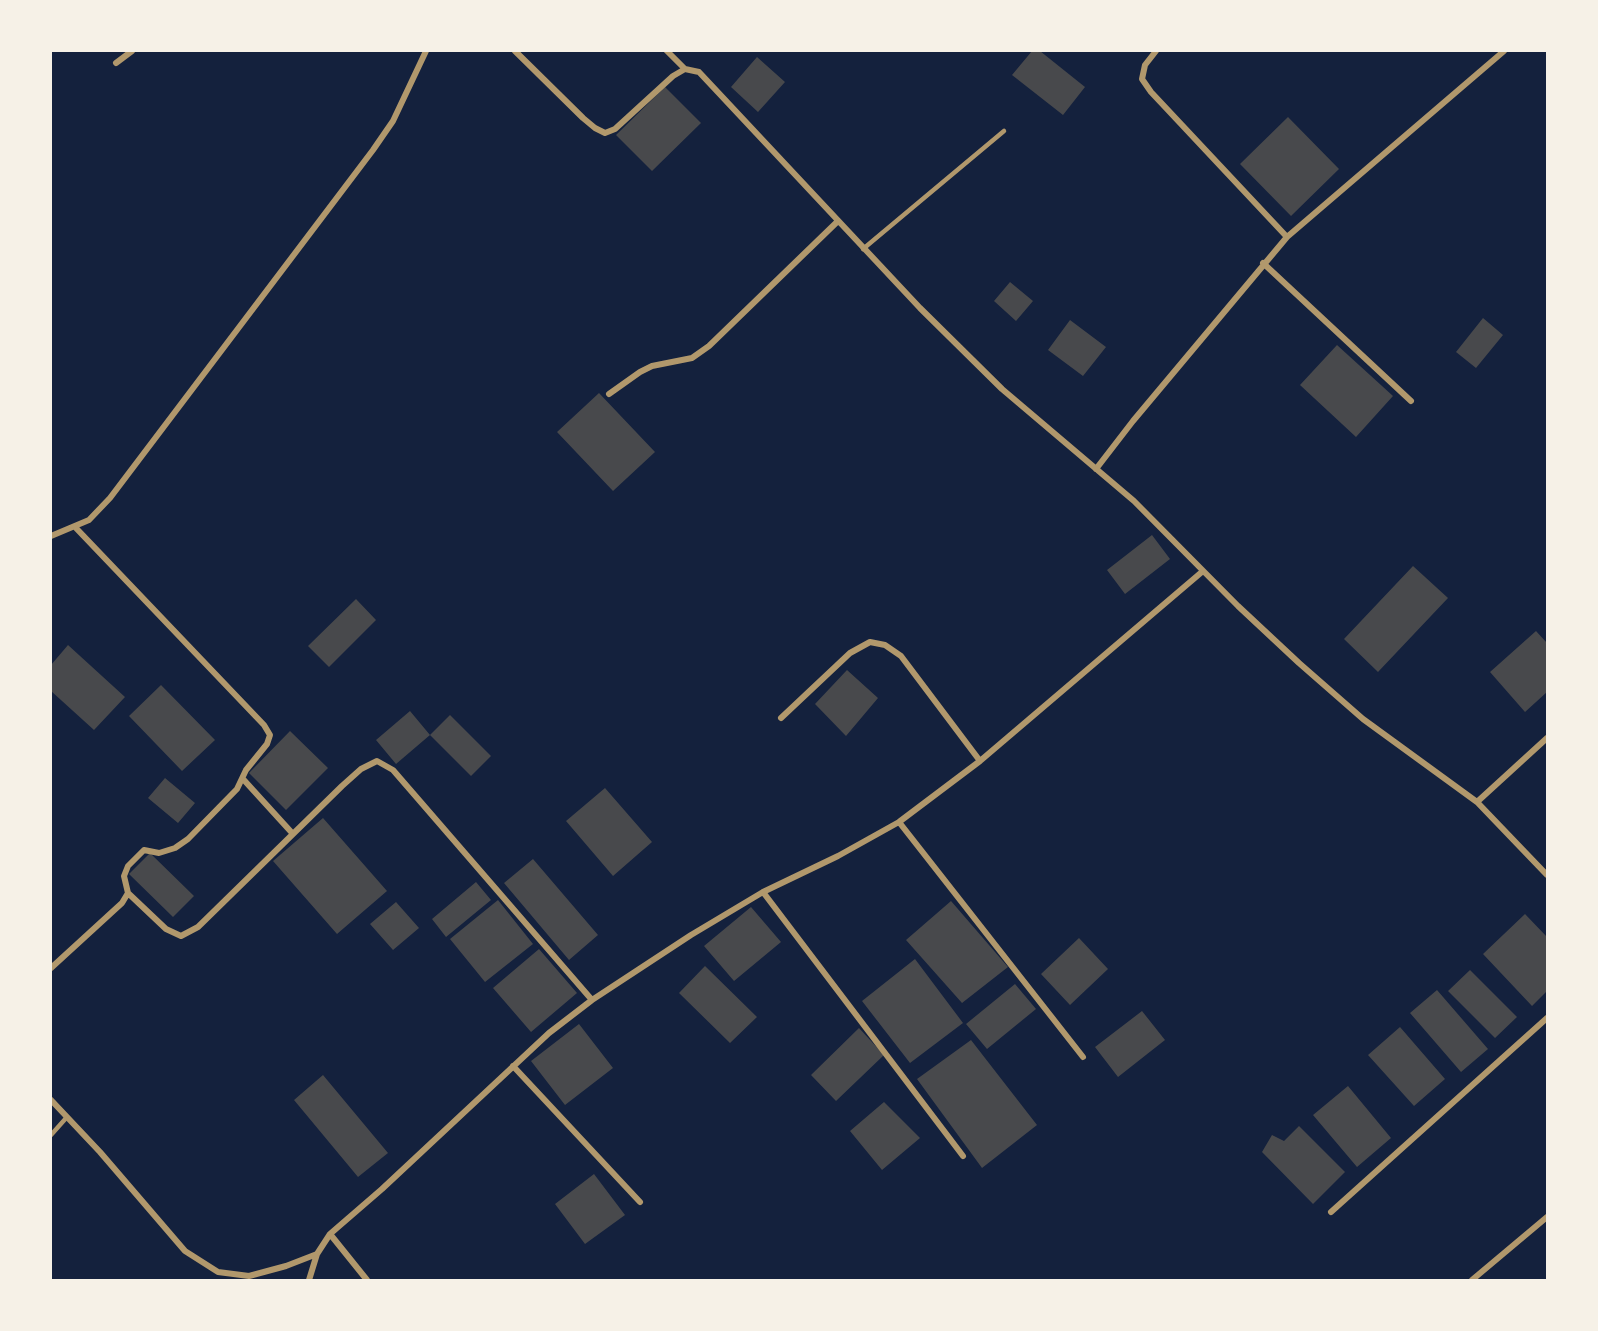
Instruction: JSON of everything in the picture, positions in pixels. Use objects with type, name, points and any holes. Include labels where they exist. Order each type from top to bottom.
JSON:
[{"type":"street","points":[[116,63],[132,51]]},
{"type":"street","points":[[51,536],[89,520],[110,498],[373,150],[393,121],[426,51]]},
{"type":"street","points":[[515,51],[583,118],[605,133],[615,129],[673,76],[685,69]]},
{"type":"street","points":[[668,51],[685,69],[699,72],[837,222],[1002,388],[1134,501],[1299,663],[1363,718],[1477,802],[1547,874]]},
{"type":"street","points":[[1156,51],[1145,65],[1142,79],[1151,92],[1287,237]]},
{"type":"street","points":[[1096,469],[1263,263],[1287,237],[1318,208],[1504,51]]},
{"type":"street","points":[[609,394],[652,366],[692,358],[709,346],[837,222]]},
{"type":"street","points":[[1263,263],[1411,401]]},
{"type":"street","points":[[75,527],[270,735],[267,744],[246,770],[237,789],[188,839],[175,848],[159,853],[144,850],[128,866],[124,876],[128,893],[166,929],[181,936],[198,927],[361,769],[377,761],[393,770],[592,1000]]},
{"type":"street","points":[[309,1280],[317,1254],[330,1234],[382,1189],[549,1033],[592,1000],[691,935],[763,892],[838,856],[899,822],[980,761],[1203,571]]},
{"type":"street","points":[[782,718],[850,653],[870,642],[885,645],[901,657],[980,761]]},
{"type":"street","points":[[1477,802],[1547,738]]},
{"type":"street","points":[[243,779],[293,834]]},
{"type":"street","points":[[899,822],[1083,1058]]},
{"type":"street","points":[[763,892],[963,1156]]},
{"type":"street","points":[[51,968],[122,903],[128,893]]},
{"type":"street","points":[[1331,1212],[1547,1018]]},
{"type":"street","points":[[513,1066],[640,1202]]},
{"type":"street","points":[[51,1100],[100,1152],[185,1251],[218,1272],[249,1276],[286,1266],[317,1254]]},
{"type":"street","points":[[1472,1280],[1547,1218]]},
{"type":"street","points":[[330,1234],[367,1280]]},
{"type":"lane","points":[[863,249],[1004,131]]},
{"type":"lane","points":[[51,1135],[67,1117]]},
{"type":"building","points":[[1032,51],[1040,51],[1085,87],[1063,115],[1012,75]]},
{"type":"building","points":[[757,57],[785,82],[758,112],[731,87]]},
{"type":"building","points":[[665,87],[701,123],[652,171],[616,135]]},
{"type":"building","points":[[1288,117],[1339,169],[1291,216],[1240,164]]},
{"type":"building","points":[[1010,282],[1033,301],[1016,321],[994,301]]},
{"type":"building","points":[[1483,318],[1503,335],[1476,368],[1456,352]]},
{"type":"building","points":[[1070,320],[1106,347],[1083,376],[1048,350]]},
{"type":"building","points":[[1337,345],[1393,396],[1356,437],[1300,385]]},
{"type":"building","points":[[599,393],[655,452],[613,491],[557,432]]},
{"type":"building","points":[[1152,535],[1170,559],[1125,594],[1107,570]]},
{"type":"building","points":[[1413,566],[1448,598],[1378,672],[1344,639]]},
{"type":"building","points":[[356,599],[376,620],[329,667],[308,646]]},
{"type":"building","points":[[1536,631],[1547,643],[1547,692],[1525,712],[1490,672]]},
{"type":"building","points":[[68,645],[125,697],[94,730],[51,691],[51,665]]},
{"type":"building","points":[[847,670],[878,698],[846,736],[815,704]]},
{"type":"building","points":[[161,685],[215,740],[182,771],[129,716]]},
{"type":"building","points":[[410,711],[430,735],[396,764],[376,740]]},
{"type":"building","points":[[450,715],[491,756],[471,776],[430,735]]},
{"type":"building","points":[[290,731],[328,768],[286,810],[249,773]]},
{"type":"building","points":[[165,778],[195,803],[178,823],[148,798]]},
{"type":"building","points":[[605,788],[652,842],[613,876],[566,821]]},
{"type":"building","points":[[323,818],[387,891],[337,934],[273,861]]},
{"type":"building","points":[[150,853],[194,896],[173,917],[129,874]]},
{"type":"building","points":[[533,859],[598,935],[569,960],[504,883]]},
{"type":"building","points":[[476,882],[491,900],[446,937],[432,919]]},
{"type":"building","points":[[498,900],[533,944],[485,982],[450,939]]},
{"type":"building","points":[[951,901],[1008,967],[962,1003],[906,940]]},
{"type":"building","points":[[396,902],[419,928],[393,950],[370,924]]},
{"type":"building","points":[[751,907],[781,942],[734,981],[704,946]]},
{"type":"building","points":[[1525,914],[1547,937],[1547,991],[1532,1006],[1483,954]]},
{"type":"building","points":[[1079,938],[1108,969],[1070,1005],[1041,974]]},
{"type":"building","points":[[539,949],[577,993],[531,1032],[493,988]]},
{"type":"building","points":[[915,959],[963,1023],[910,1063],[862,1001]]},
{"type":"building","points":[[705,966],[757,1017],[730,1043],[679,993]]},
{"type":"building","points":[[1470,970],[1517,1017],[1495,1038],[1448,991]]},
{"type":"building","points":[[1015,984],[1036,1009],[987,1049],[966,1024]]},
{"type":"building","points":[[1437,990],[1488,1049],[1461,1072],[1410,1013]]},
{"type":"building","points":[[1142,1011],[1165,1040],[1118,1077],[1095,1047]]},
{"type":"building","points":[[579,1024],[613,1068],[565,1105],[531,1061]]},
{"type":"building","points":[[1400,1027],[1445,1079],[1414,1106],[1368,1055]]},
{"type":"building","points":[[859,1028],[884,1055],[836,1101],[811,1075]]},
{"type":"building","points":[[971,1040],[1037,1125],[982,1168],[917,1079]]},
{"type":"building","points":[[323,1075],[388,1153],[358,1177],[294,1100]]},
{"type":"building","points":[[1348,1086],[1391,1138],[1357,1167],[1313,1115]]},
{"type":"building","points":[[884,1102],[920,1138],[882,1170],[850,1131]]},
{"type":"building","points":[[1299,1126],[1345,1172],[1313,1204],[1262,1152],[1272,1135],[1284,1141]]},
{"type":"building","points":[[594,1174],[625,1215],[585,1244],[555,1204]]}]
